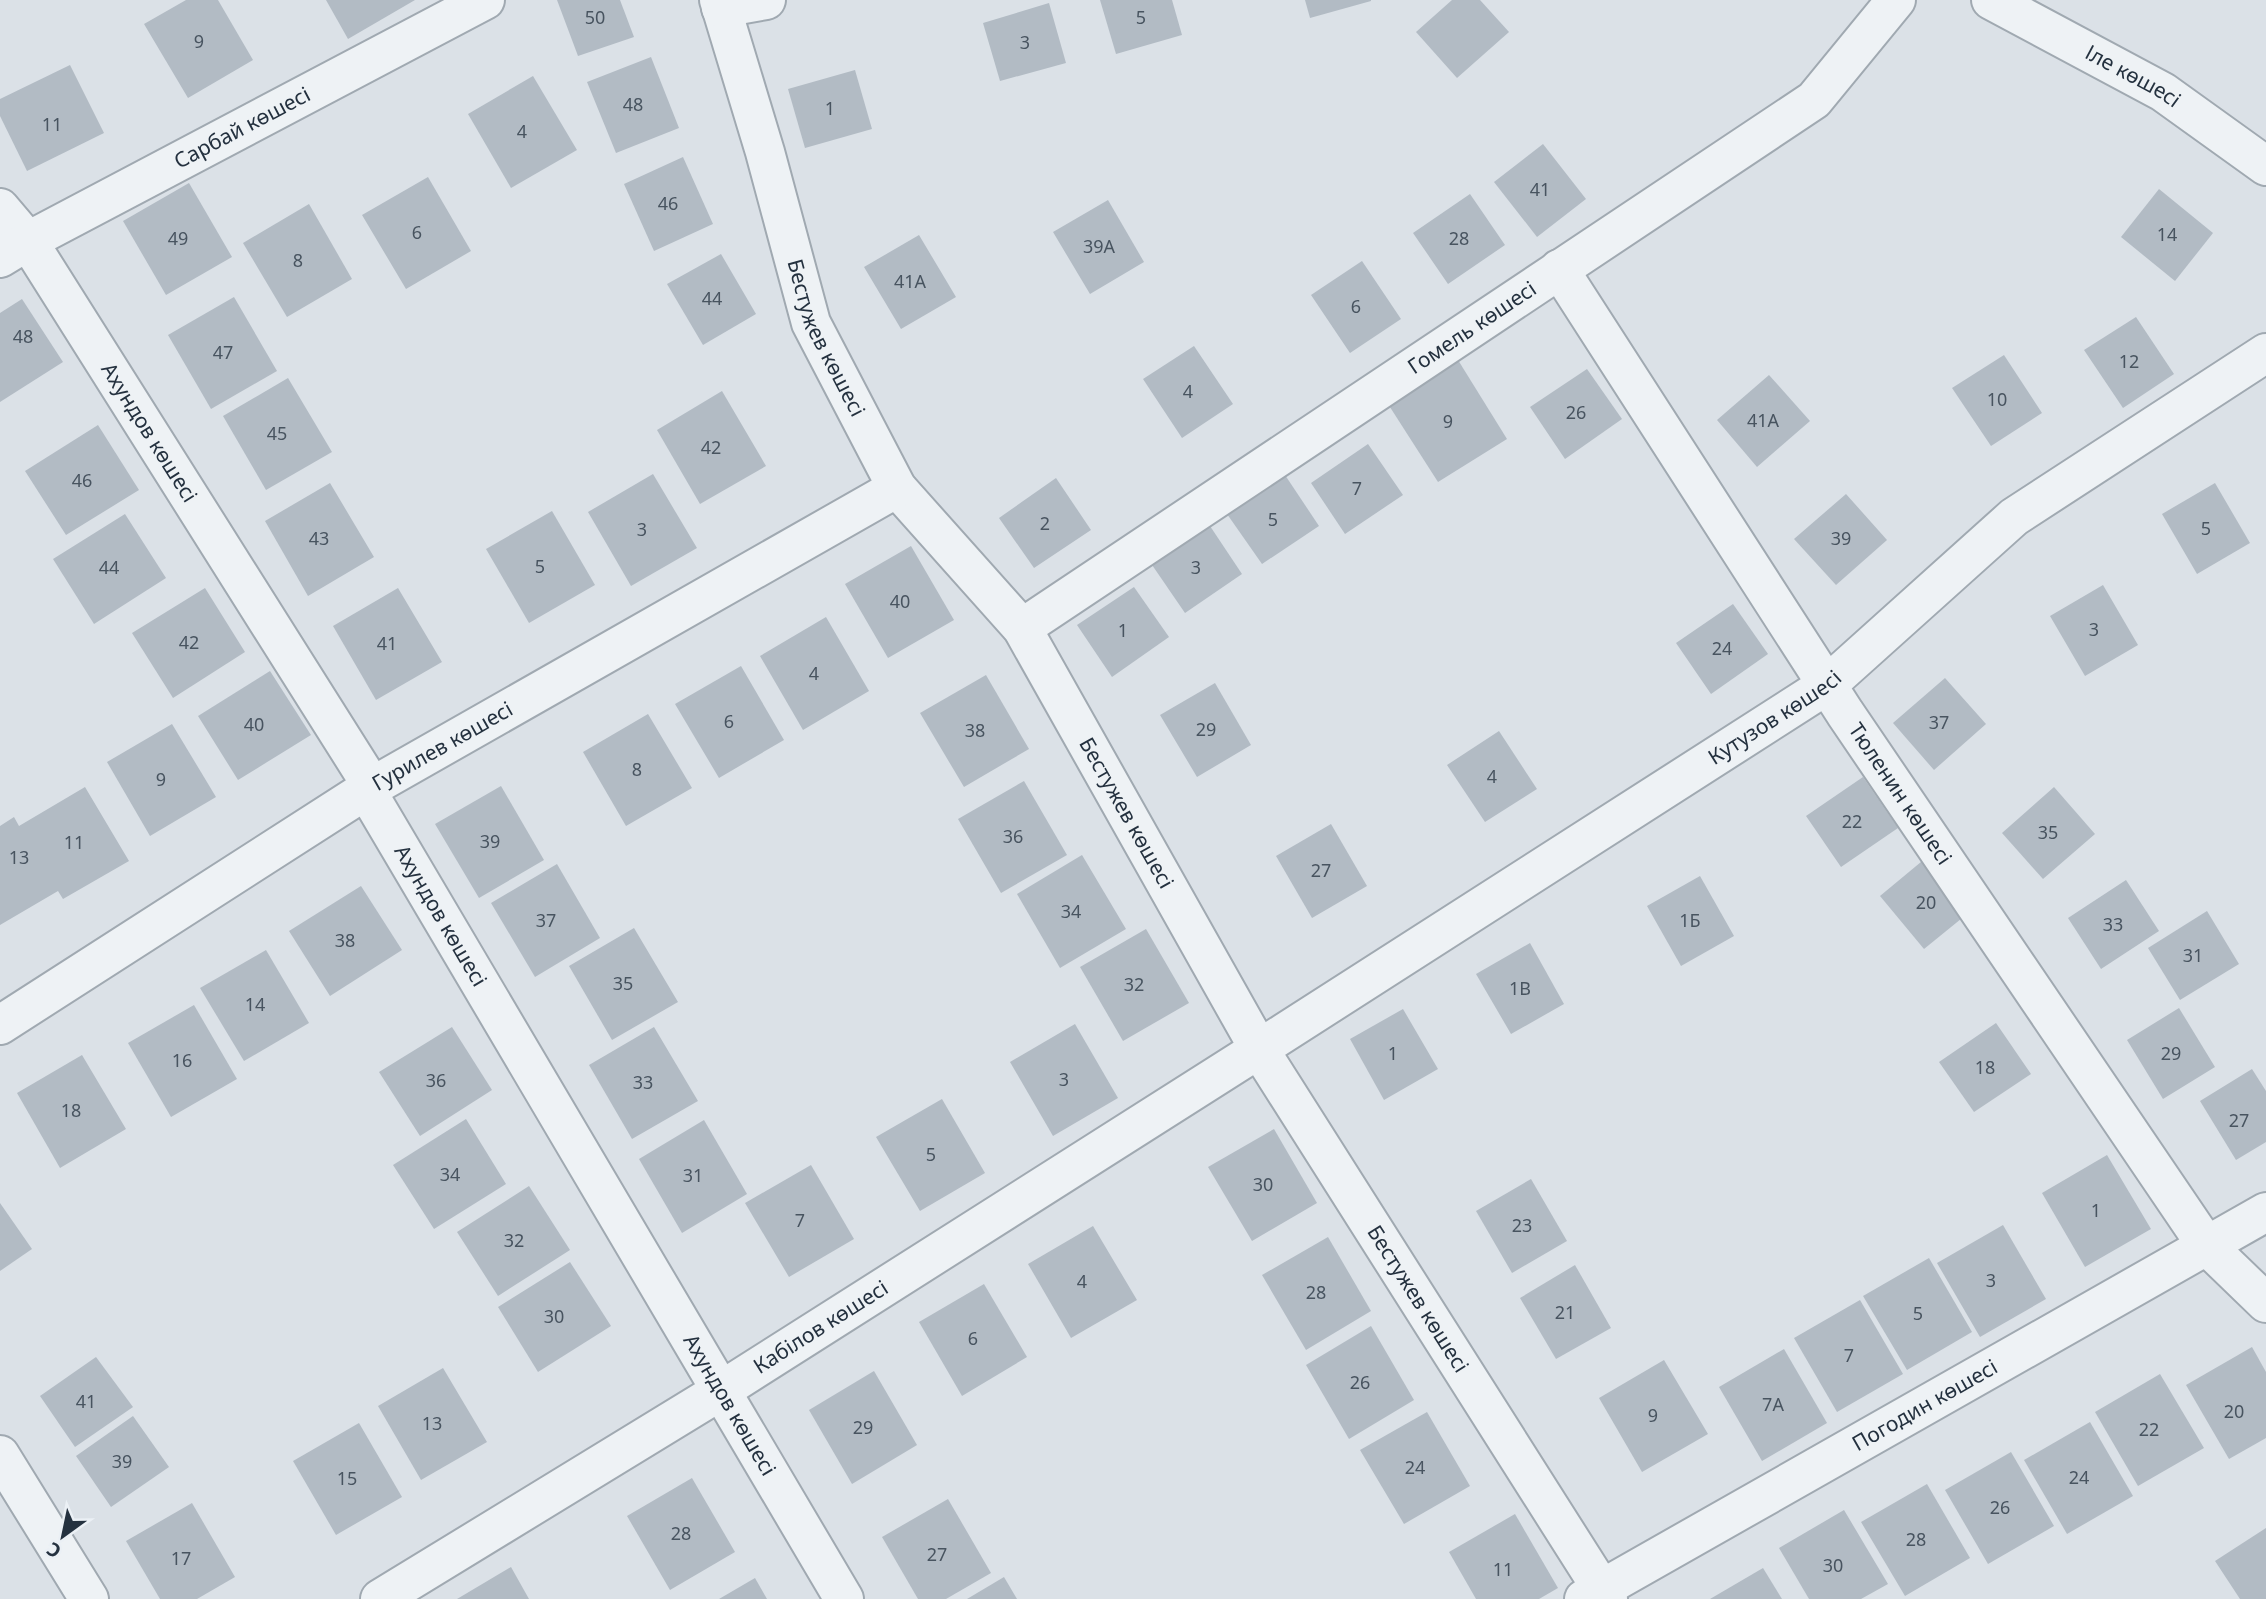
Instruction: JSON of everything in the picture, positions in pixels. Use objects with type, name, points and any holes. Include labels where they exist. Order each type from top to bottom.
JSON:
[{"type":"street","name":"Сарбай көшесі","points":[[14,249],[485,0]]},
{"type":"street","points":[[720,4],[766,0]]},
{"type":"street","name":"Гомель көшесі","points":[[1022,628],[1814,100],[1896,0]]},
{"type":"street","name":"Іле көшесі","points":[[1991,0],[2163,92],[2266,166]]},
{"type":"street","name":"Бестужев көшесі","points":[[720,4],[765,152],[811,323],[897,488],[1022,628],[1259,1049],[1598,1595]]},
{"type":"street","name":"Ахундов көшесі","points":[[0,208],[14,249],[365,775],[366,790],[844,1599]]},
{"type":"street","name":"Тюленин көшесі","points":[[1559,269],[1827,685],[2206,1245],[2266,1303]]},
{"type":"street","name":"Кутузов көшесі","points":[[1259,1049],[1827,685],[2014,516],[2266,353]]},
{"type":"street","name":"Гурилев көшесі","points":[[0,1025],[366,790],[897,488]]},
{"type":"street","name":"Кабілов көшесі","points":[[380,1599],[722,1390],[1259,1049]]},
{"type":"street","name":"Погодин көшесі","points":[[1598,1595],[2266,1212]]},
{"type":"street","points":[[0,1455],[89,1599]]},
{"type":"building","points":[[186,0],[218,0],[253,60],[188,98],[144,24]]},
{"type":"building","points":[[326,0],[415,0],[348,39]]},
{"type":"building","points":[[557,0],[620,0],[634,37],[578,56]]},
{"type":"building","points":[[1100,0],[1172,0],[1182,35],[1116,54]]},
{"type":"building","points":[[1305,0],[1371,0],[1371,1],[1310,18]]},
{"type":"building","points":[[1452,0],[1480,0],[1509,32],[1457,78],[1416,32]]},
{"type":"building","points":[[1049,3],[1066,63],[1000,81],[983,23]]},
{"type":"building","points":[[651,57],[679,128],[616,153],[587,82]]},
{"type":"building","points":[[70,65],[104,133],[27,171],[0,116],[0,99]]},
{"type":"building","points":[[855,70],[872,129],[805,148],[788,89]]},
{"type":"building","points":[[533,76],[577,150],[511,188],[468,114]]},
{"type":"building","points":[[1543,144],[1586,199],[1537,237],[1494,182]]},
{"type":"building","points":[[683,157],[713,224],[654,251],[624,184]]},
{"type":"building","points":[[428,177],[471,251],[406,289],[362,215]]},
{"type":"building","points":[[189,183],[232,257],[166,295],[123,221]]},
{"type":"building","points":[[2159,189],[2213,233],[2175,281],[2121,237]]},
{"type":"building","points":[[1470,194],[1505,245],[1448,284],[1413,233]]},
{"type":"building","points":[[1108,200],[1144,262],[1090,294],[1053,232]]},
{"type":"building","points":[[309,204],[352,279],[287,317],[243,243]]},
{"type":"building","points":[[919,235],[956,297],[901,329],[864,267]]},
{"type":"building","points":[[721,254],[756,314],[703,345],[667,284]]},
{"type":"building","points":[[1362,261],[1401,319],[1350,353],[1311,295]]},
{"type":"building","points":[[234,297],[277,371],[211,409],[168,335]]},
{"type":"building","points":[[22,299],[63,362],[0,402],[0,313]]},
{"type":"building","points":[[2136,317],[2174,374],[2123,408],[2084,350]]},
{"type":"building","points":[[1194,346],[1233,404],[1182,438],[1143,379]]},
{"type":"building","points":[[2004,355],[2042,413],[1991,446],[1952,388]]},
{"type":"building","points":[[1458,360],[1507,439],[1438,482],[1388,404]]},
{"type":"building","points":[[1587,369],[1622,419],[1565,459],[1530,407]]},
{"type":"building","points":[[1769,375],[1810,421],[1757,467],[1717,420]]},
{"type":"building","points":[[288,378],[332,452],[266,490],[223,416]]},
{"type":"building","points":[[722,391],[766,466],[700,504],[657,430]]},
{"type":"building","points":[[98,425],[139,490],[66,535],[25,471]]},
{"type":"building","points":[[1368,444],[1403,495],[1345,534],[1311,483]]},
{"type":"building","points":[[653,474],[697,548],[631,586],[588,512]]},
{"type":"building","points":[[1285,475],[1319,526],[1262,564],[1227,514]]},
{"type":"building","points":[[1056,478],[1091,530],[1034,568],[999,518]]},
{"type":"building","points":[[330,483],[374,557],[308,596],[265,521]]},
{"type":"building","points":[[2215,483],[2250,543],[2197,574],[2162,514]]},
{"type":"building","points":[[1846,494],[1887,540],[1836,585],[1794,539]]},
{"type":"building","points":[[552,511],[595,585],[529,623],[486,549]]},
{"type":"building","points":[[125,514],[166,578],[94,624],[53,559]]},
{"type":"building","points":[[1208,523],[1242,574],[1185,613],[1150,562]]},
{"type":"building","points":[[911,546],[954,620],[888,658],[845,584]]},
{"type":"building","points":[[2103,585],[2138,645],[2085,676],[2050,616]]},
{"type":"building","points":[[1134,587],[1169,637],[1112,677],[1077,625]]},
{"type":"building","points":[[205,588],[245,652],[173,698],[132,633]]},
{"type":"building","points":[[398,588],[442,662],[376,700],[333,626]]},
{"type":"building","points":[[1733,604],[1768,654],[1711,694],[1676,643]]},
{"type":"building","points":[[826,617],[869,691],[803,730],[760,656]]},
{"type":"building","points":[[741,666],[784,740],[719,778],[675,704]]},
{"type":"building","points":[[270,671],[311,735],[238,780],[198,716]]},
{"type":"building","points":[[986,675],[1029,749],[964,787],[920,713]]},
{"type":"building","points":[[1945,678],[1986,724],[1934,770],[1893,723]]},
{"type":"building","points":[[1215,683],[1251,745],[1197,777],[1160,715]]},
{"type":"building","points":[[648,714],[692,788],[626,826],[583,752]]},
{"type":"building","points":[[172,724],[216,797],[150,836],[107,762]]},
{"type":"building","points":[[1499,731],[1537,789],[1485,822],[1447,765]]},
{"type":"building","points":[[1863,777],[1898,828],[1841,867],[1806,816]]},
{"type":"building","points":[[1024,781],[1067,855],[1001,893],[958,819]]},
{"type":"building","points":[[501,786],[544,860],[479,898],[435,824]]},
{"type":"building","points":[[85,787],[129,861],[63,899],[58,891],[0,925],[0,826],[14,817],[19,826]]},
{"type":"building","points":[[2054,787],[2095,834],[2043,879],[2002,833]]},
{"type":"building","points":[[1331,824],[1367,886],[1312,918],[1276,856]]},
{"type":"building","points":[[1082,855],[1126,929],[1060,968],[1017,894]]},
{"type":"building","points":[[1927,857],[1972,910],[1924,949],[1880,896]]},
{"type":"building","points":[[557,864],[600,938],[535,977],[491,903]]},
{"type":"building","points":[[1700,876],[1734,936],[1681,966],[1647,906]]},
{"type":"building","points":[[2126,880],[2159,931],[2101,969],[2068,918]]},
{"type":"building","points":[[361,886],[402,950],[330,996],[289,931]]},
{"type":"building","points":[[2207,911],[2239,964],[2180,1000],[2148,948]]},
{"type":"building","points":[[634,928],[678,1002],[612,1040],[569,966]]},
{"type":"building","points":[[1146,929],[1189,1003],[1123,1041],[1080,967]]},
{"type":"building","points":[[1530,943],[1564,1004],[1511,1034],[1476,974]]},
{"type":"building","points":[[266,950],[309,1023],[244,1061],[200,988]]},
{"type":"building","points":[[194,1005],[237,1079],[171,1117],[128,1043]]},
{"type":"building","points":[[2179,1008],[2215,1067],[2163,1099],[2127,1040]]},
{"type":"building","points":[[1403,1009],[1438,1069],[1384,1100],[1350,1039]]},
{"type":"building","points":[[1996,1023],[2031,1074],[1974,1112],[1939,1062]]},
{"type":"building","points":[[1075,1024],[1118,1098],[1053,1136],[1010,1062]]},
{"type":"building","points":[[452,1027],[492,1090],[420,1136],[379,1072]]},
{"type":"building","points":[[654,1027],[698,1101],[632,1139],[589,1065]]},
{"type":"building","points":[[82,1055],[126,1129],[60,1168],[17,1093]]},
{"type":"building","points":[[2252,1069],[2266,1091],[2266,1142],[2236,1160],[2200,1101]]},
{"type":"building","points":[[942,1099],[985,1173],[920,1211],[876,1137]]},
{"type":"building","points":[[466,1119],[506,1184],[434,1229],[393,1165]]},
{"type":"building","points":[[704,1120],[747,1194],[682,1233],[639,1159]]},
{"type":"building","points":[[1274,1129],[1317,1203],[1252,1241],[1208,1167]]},
{"type":"building","points":[[2107,1155],[2151,1229],[2085,1267],[2042,1193]]},
{"type":"building","points":[[811,1165],[854,1239],[789,1277],[745,1203]]},
{"type":"building","points":[[1531,1179],[1567,1241],[1512,1273],[1476,1211]]},
{"type":"building","points":[[529,1186],[570,1250],[498,1296],[457,1232]]},
{"type":"building","points":[[0,1203],[32,1249],[0,1271]]},
{"type":"building","points":[[2003,1225],[2046,1299],[1980,1337],[1937,1263]]},
{"type":"building","points":[[1093,1226],[1137,1300],[1071,1338],[1028,1264]]},
{"type":"building","points":[[1328,1237],[1371,1311],[1306,1350],[1262,1275]]},
{"type":"building","points":[[1929,1258],[1972,1332],[1907,1370],[1863,1296]]},
{"type":"building","points":[[570,1262],[611,1326],[538,1372],[498,1307]]},
{"type":"building","points":[[1575,1265],[1611,1328],[1556,1359],[1520,1298]]},
{"type":"building","points":[[984,1284],[1027,1357],[962,1396],[919,1322]]},
{"type":"building","points":[[1860,1300],[1903,1374],[1837,1412],[1794,1338]]},
{"type":"building","points":[[1371,1326],[1414,1400],[1349,1439],[1306,1365]]},
{"type":"building","points":[[2252,1347],[2266,1372],[2266,1438],[2229,1459],[2186,1385]]},
{"type":"building","points":[[1784,1349],[1827,1423],[1762,1461],[1719,1387]]},
{"type":"building","points":[[96,1357],[133,1407],[75,1447],[40,1396]]},
{"type":"building","points":[[1664,1360],[1708,1434],[1642,1472],[1599,1398]]},
{"type":"building","points":[[443,1368],[487,1442],[421,1480],[378,1406]]},
{"type":"building","points":[[874,1371],[917,1445],[852,1484],[809,1410]]},
{"type":"building","points":[[2160,1374],[2204,1448],[2138,1486],[2095,1412]]},
{"type":"building","points":[[1427,1412],[1470,1486],[1404,1524],[1360,1450]]},
{"type":"building","points":[[133,1416],[169,1467],[111,1507],[76,1456]]},
{"type":"building","points":[[2090,1422],[2133,1496],[2067,1534],[2024,1460]]},
{"type":"building","points":[[359,1423],[402,1497],[336,1535],[293,1461]]},
{"type":"building","points":[[2011,1452],[2054,1526],[1988,1564],[1945,1490]]},
{"type":"building","points":[[692,1478],[735,1552],[670,1590],[627,1516]]},
{"type":"building","points":[[1927,1484],[1970,1558],[1905,1596],[1861,1522]]},
{"type":"building","points":[[948,1499],[991,1573],[946,1599],[918,1599],[882,1537]]},
{"type":"building","points":[[192,1503],[235,1577],[197,1599],[160,1599],[126,1541]]},
{"type":"building","points":[[1844,1510],[1888,1584],[1861,1599],[1809,1599],[1779,1548]]},
{"type":"building","points":[[1515,1514],[1558,1588],[1539,1599],[1476,1599],[1449,1552]]},
{"type":"building","points":[[2266,1528],[2266,1599],[2240,1599],[2215,1561]]},
{"type":"building","points":[[511,1567],[529,1599],[457,1599]]},
{"type":"building","points":[[1763,1568],[1782,1599],[1710,1599]]},
{"type":"building","points":[[1004,1577],[1017,1599],[967,1599]]},
{"type":"building","points":[[755,1578],[767,1599],[719,1599]]}]
